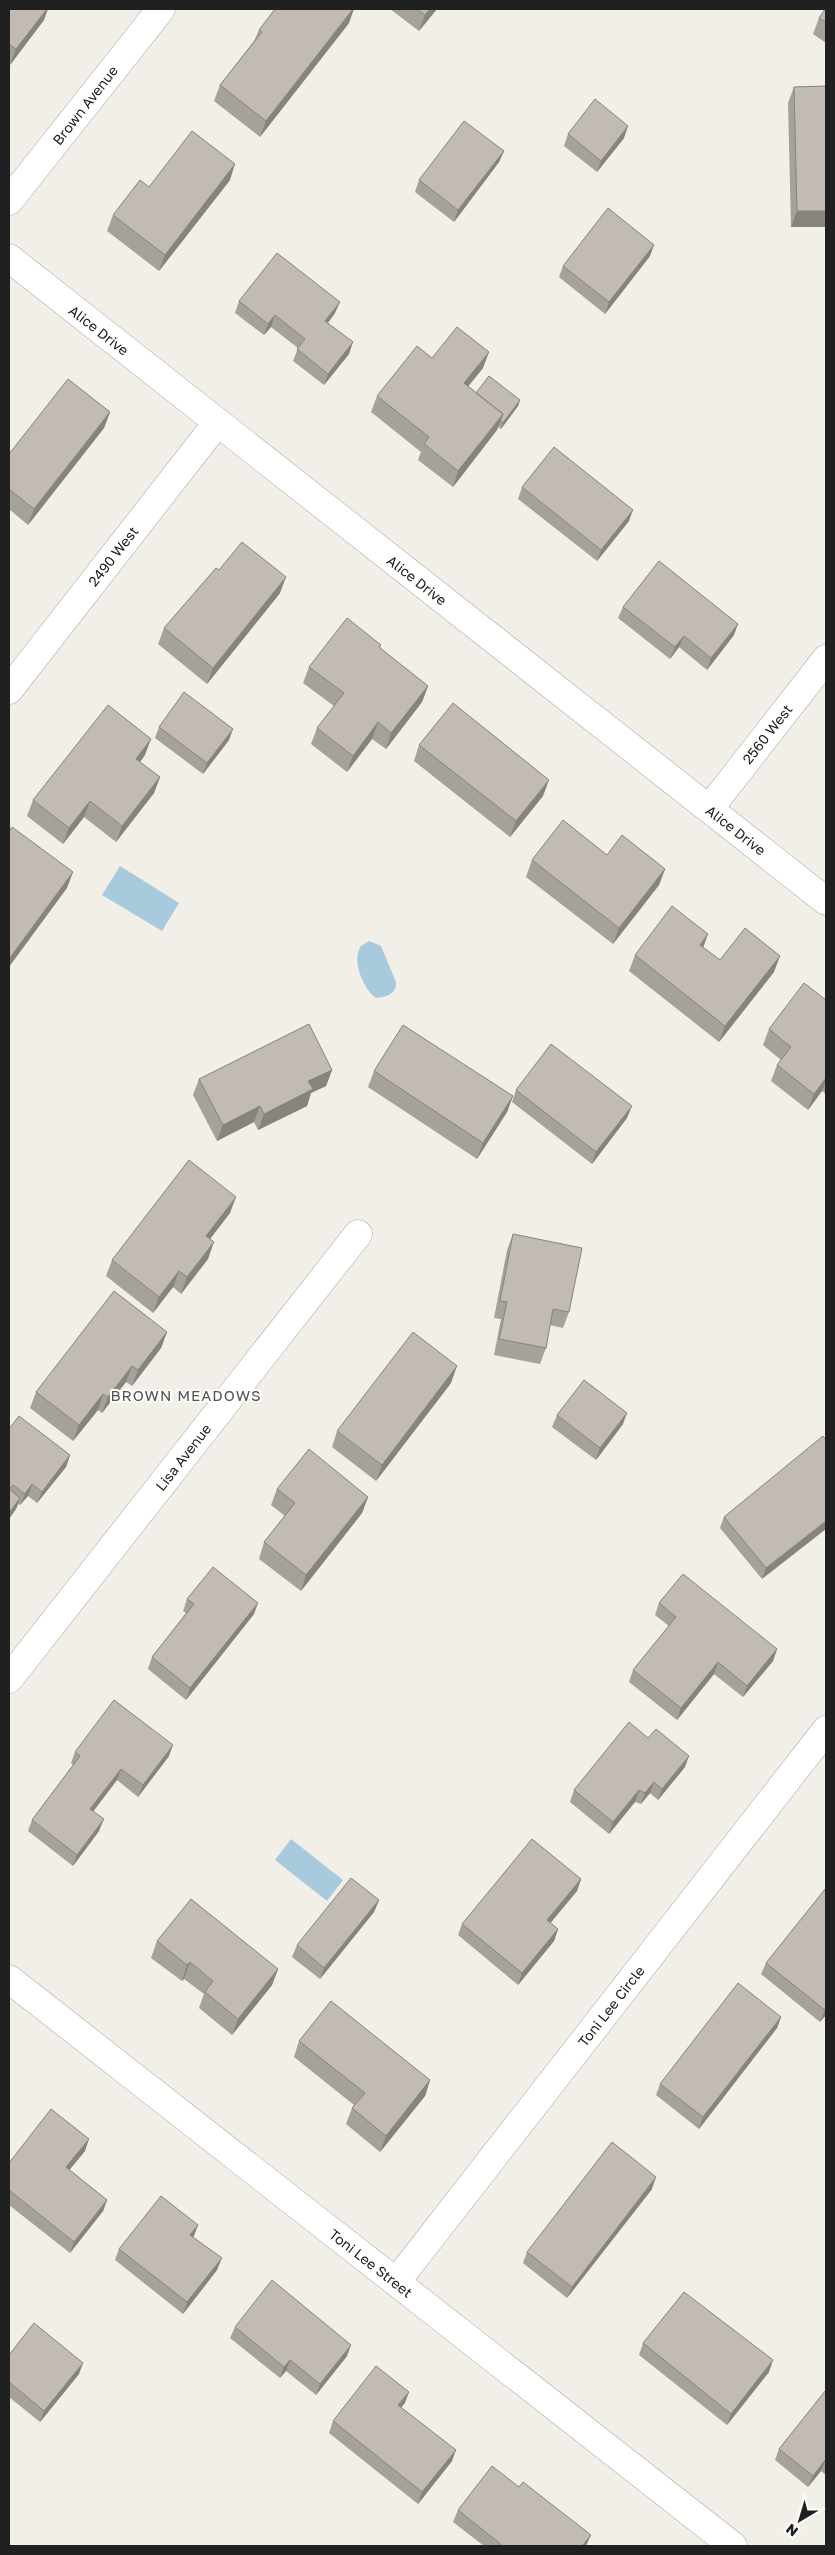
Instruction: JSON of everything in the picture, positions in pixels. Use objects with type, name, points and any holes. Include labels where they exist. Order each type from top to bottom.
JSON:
[{"type":"street","name":"Brown Avenue","points":[[9,201],[161,9]]},
{"type":"street","name":"Alice Drive","points":[[9,258],[826,901]]},
{"type":"street","name":"2490 West","points":[[9,690],[217,423]]},
{"type":"street","name":"2560 West","points":[[709,809],[826,659]]},
{"type":"street","name":"Lisa Avenue","points":[[9,1679],[358,1234]]},
{"type":"street","name":"Toni Lee Circle","points":[[396,2282],[826,1730]]},
{"type":"street","name":"Toni Lee Street","points":[[9,1979],[733,2546]]},
{"type":"water","points":[[120,866],[179,903],[162,931],[102,895]]},
{"type":"water","points":[[369,941],[381,946],[396,982],[393,992],[383,997],[376,998],[371,993],[363,981],[358,966],[358,952],[361,946]]},
{"type":"water","points":[[291,1839],[343,1880],[327,1901],[275,1860]]},
{"type":"building","points":[[9,9],[47,9],[16,49],[9,44]]},
{"type":"building","points":[[275,9],[353,9],[266,121],[220,85],[262,32],[259,30]]},
{"type":"building","points":[[417,9],[430,9],[425,15]]},
{"type":"building","points":[[826,9],[826,22],[819,18]]},
{"type":"building","points":[[826,86],[826,211],[797,211],[794,87]]},
{"type":"building","points":[[595,99],[628,126],[601,161],[568,134]]},
{"type":"building","points":[[464,121],[504,151],[458,210],[419,180]]},
{"type":"building","points":[[192,131],[235,164],[165,255],[113,215],[140,180],[149,187]]},
{"type":"building","points":[[608,208],[654,245],[609,302],[563,266]]},
{"type":"building","points":[[277,253],[340,302],[325,321],[353,342],[328,374],[297,349],[305,339],[275,315],[268,324],[239,301]]},
{"type":"building","points":[[457,327],[489,352],[464,383],[503,414],[458,471],[424,444],[429,437],[377,396],[417,346],[432,358]]},
{"type":"building","points":[[489,376],[520,400],[503,423],[500,421],[503,414],[476,393]]},
{"type":"building","points":[[68,379],[110,412],[34,509],[9,489],[9,454]]},
{"type":"building","points":[[554,447],[633,510],[601,550],[522,487]]},
{"type":"building","points":[[242,542],[286,577],[213,668],[164,628],[216,568],[219,570]]},
{"type":"building","points":[[659,561],[738,624],[711,658],[684,636],[675,647],[623,607]]},
{"type":"building","points":[[347,618],[381,645],[379,647],[428,686],[391,733],[378,722],[353,756],[317,728],[344,693],[309,667]]},
{"type":"building","points":[[184,692],[233,729],[207,763],[159,727]]},
{"type":"building","points":[[453,703],[549,780],[516,821],[419,745]]},
{"type":"building","points":[[108,705],[151,739],[136,759],[160,777],[122,826],[90,801],[69,828],[33,800]]},
{"type":"building","points":[[563,820],[607,855],[622,835],[665,869],[619,928],[532,860]]},
{"type":"building","points":[[12,827],[73,872],[9,959],[9,832]]},
{"type":"building","points":[[672,906],[708,934],[700,945],[720,960],[745,928],[780,956],[725,1026],[635,955]]},
{"type":"building","points":[[804,983],[826,1000],[826,1078],[814,1094],[777,1065],[791,1047],[769,1029]]},
{"type":"building","points":[[309,1024],[332,1070],[308,1081],[313,1089],[264,1114],[260,1106],[223,1125],[199,1079]]},
{"type":"building","points":[[403,1025],[513,1096],[483,1143],[374,1071]]},
{"type":"building","points":[[551,1044],[632,1106],[596,1152],[516,1090]]},
{"type":"building","points":[[189,1160],[236,1197],[206,1236],[214,1242],[187,1277],[179,1271],[159,1297],[112,1260]]},
{"type":"building","points":[[513,1234],[582,1248],[569,1312],[553,1309],[546,1348],[499,1339],[507,1302],[500,1301]]},
{"type":"building","points":[[114,1291],[167,1332],[138,1370],[132,1366],[108,1397],[103,1394],[79,1425],[36,1392]]},
{"type":"building","points":[[413,1332],[457,1366],[382,1465],[337,1431]]},
{"type":"building","points":[[584,1380],[627,1413],[600,1448],[557,1415]]},
{"type":"building","points":[[19,1416],[70,1455],[42,1492],[32,1484],[25,1494],[13,1485],[9,1489],[9,1429]]},
{"type":"building","points":[[823,1436],[826,1440],[826,1521],[766,1568],[724,1517]]},
{"type":"building","points":[[309,1449],[368,1497],[306,1575],[264,1542],[295,1503],[277,1489]]},
{"type":"building","points":[[9,1489],[20,1498],[9,1513]]},
{"type":"building","points":[[213,1567],[258,1603],[190,1688],[152,1657],[194,1604],[187,1599]]},
{"type":"building","points":[[683,1574],[777,1649],[747,1686],[718,1662],[681,1708],[633,1670],[676,1617],[659,1603]]},
{"type":"building","points":[[114,1700],[173,1745],[143,1785],[121,1769],[90,1809],[104,1819],[77,1855],[32,1820],[80,1756],[75,1752]]},
{"type":"building","points":[[629,1722],[648,1738],[656,1729],[689,1756],[662,1789],[654,1782],[645,1793],[639,1790],[613,1822],[574,1790]]},
{"type":"building","points":[[532,1839],[581,1879],[547,1920],[558,1929],[522,1973],[462,1924]]},
{"type":"building","points":[[351,1878],[379,1900],[324,1968],[297,1945]]},
{"type":"building","points":[[826,1888],[826,2008],[825,2010],[766,1963]]},
{"type":"building","points":[[191,1899],[278,1969],[238,2019],[205,1992],[213,1981],[190,1962],[187,1965],[157,1941]]},
{"type":"building","points":[[738,1983],[781,2017],[703,2117],[660,2084]]},
{"type":"building","points":[[331,2001],[430,2080],[386,2136],[352,2108],[365,2093],[299,2041]]},
{"type":"building","points":[[51,2109],[89,2139],[66,2167],[107,2200],[74,2242],[9,2190],[9,2163]]},
{"type":"building","points":[[612,2142],[656,2177],[572,2287],[527,2252]]},
{"type":"building","points":[[161,2196],[198,2225],[190,2235],[222,2258],[187,2302],[119,2249]]},
{"type":"building","points":[[272,2280],[351,2345],[320,2384],[290,2360],[284,2367],[235,2327]]},
{"type":"building","points":[[684,2292],[773,2360],[731,2414],[643,2343]]},
{"type":"building","points":[[34,2323],[83,2363],[44,2411],[9,2382],[9,2355]]},
{"type":"building","points":[[376,2366],[409,2392],[398,2405],[456,2450],[422,2492],[333,2421]]},
{"type":"building","points":[[826,2390],[826,2459],[813,2476],[779,2449]]},
{"type":"building","points":[[492,2466],[519,2487],[523,2482],[591,2535],[582,2546],[503,2546],[458,2510]]},
{"type":"district","name":"BROWN MEADOWS","points":[[186,1395]]}]
